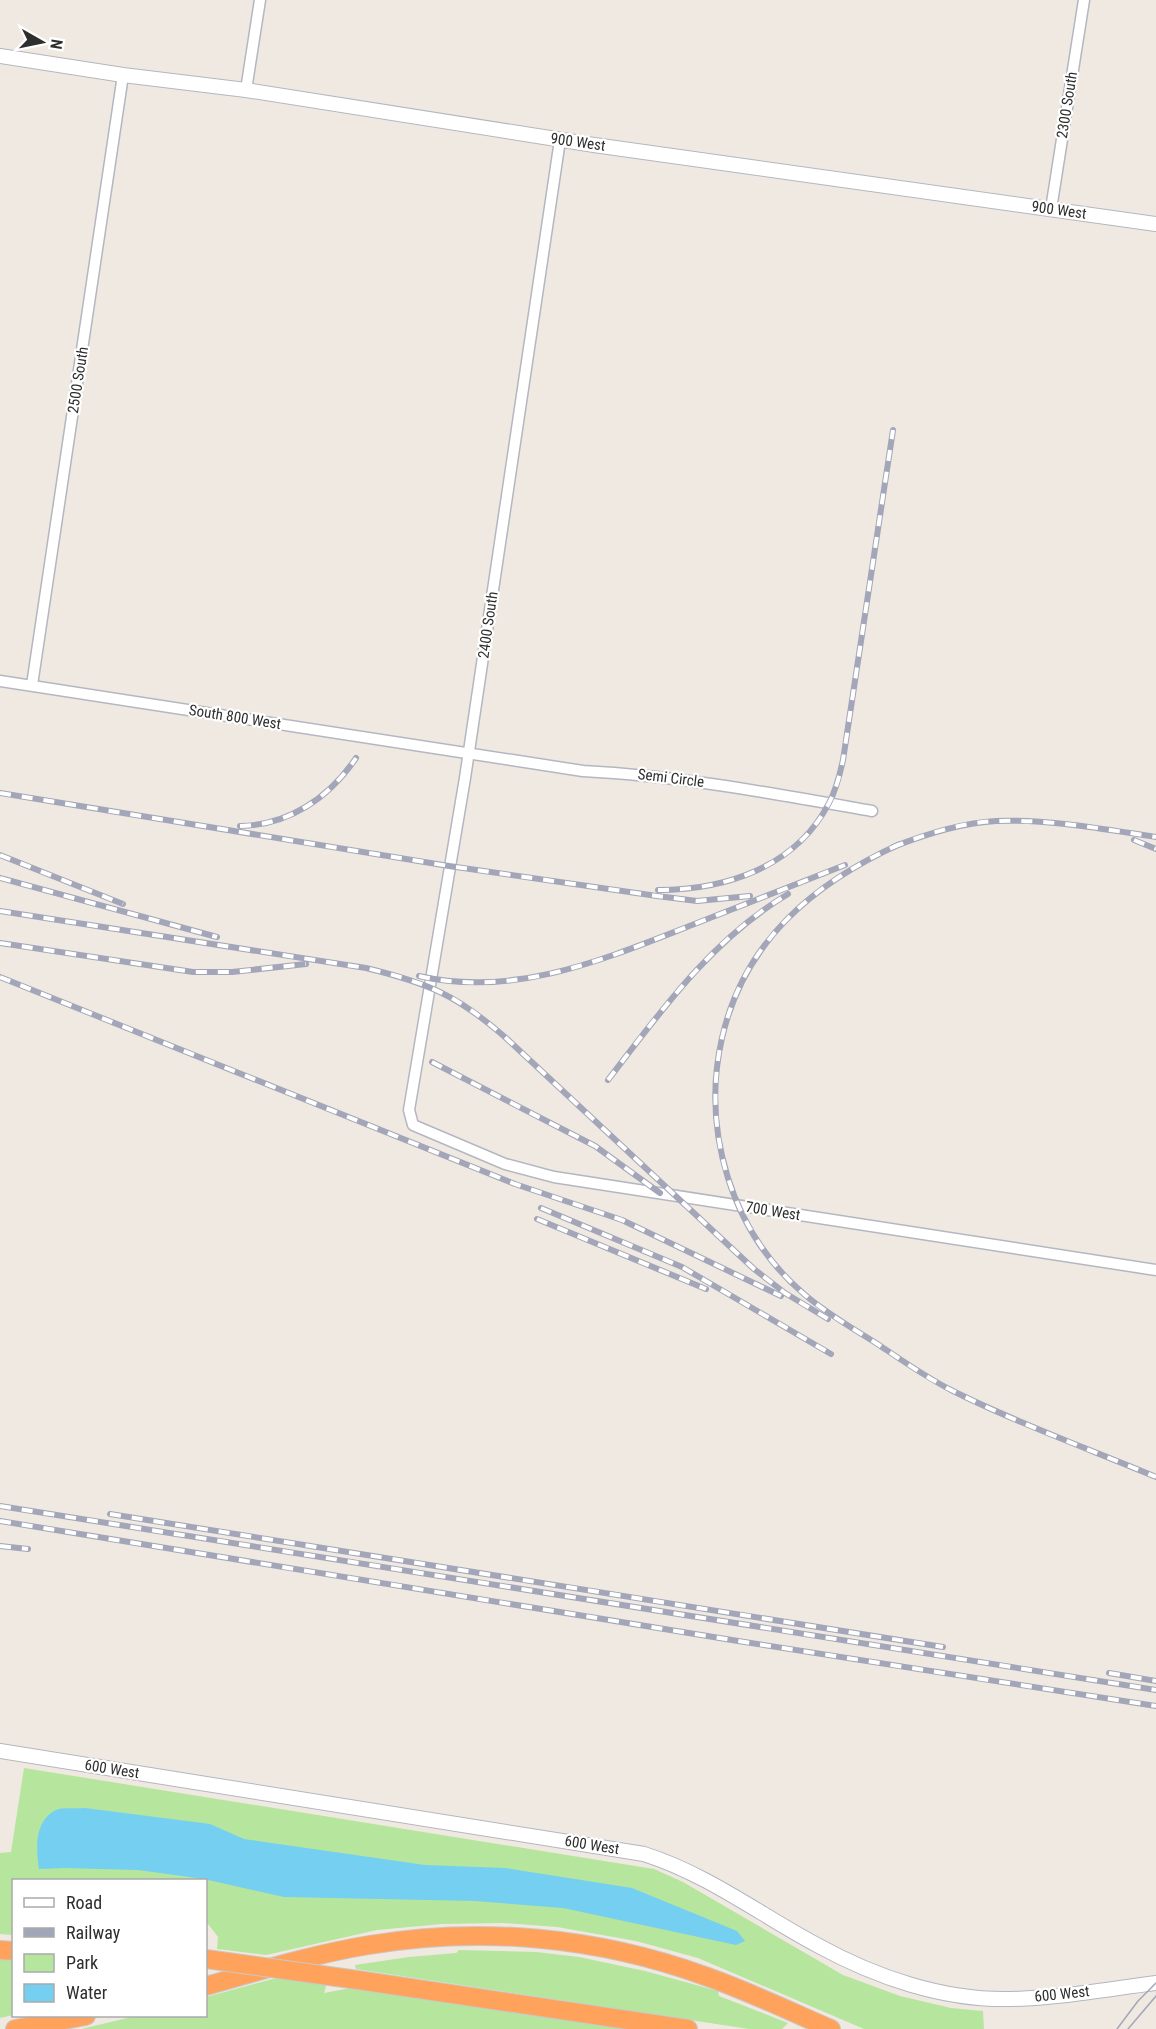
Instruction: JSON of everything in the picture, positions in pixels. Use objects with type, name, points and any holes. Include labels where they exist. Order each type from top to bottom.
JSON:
[{"type":"highway","points":[[207,1986],[323,1954],[369,1945],[459,1936],[527,1938],[594,1946],[660,1961],[726,1984],[831,2029]]},
{"type":"highway","points":[[207,1959],[688,2029]]},
{"type":"highway","points":[[15,2029],[81,2017]]},
{"type":"street","points":[[246,90],[260,0]]},
{"type":"street","name":"2300 South","points":[[1051,209],[1084,0]]},
{"type":"street","name":"900 West","points":[[0,56],[123,75],[246,90],[560,140],[1156,224]]},
{"type":"street","name":"2500 South","points":[[32,685],[123,75]]},
{"type":"street","name":"2400 South","points":[[409,1110],[469,753],[560,140]]},
{"type":"street","name":"South 800 West","points":[[0,681],[469,753]]},
{"type":"street","name":"Semi Circle","points":[[469,753],[583,771],[698,781],[872,811]]},
{"type":"street","name":"700 West","points":[[409,1110],[413,1125],[505,1164],[554,1177],[1156,1270]]},
{"type":"street","name":"600 West","points":[[0,1751],[644,1854],[697,1875],[818,1946],[892,1980],[919,1987],[960,1995],[1010,1999],[1156,1983]]},
{"type":"green space","points":[[24,1768],[654,1869],[683,1882],[843,1975],[900,1996],[951,2008],[983,2011],[984,2029],[864,2029],[698,1958],[636,1941],[557,1927],[503,1923],[442,1924],[377,1930],[266,1955],[217,1949],[218,1937],[207,1925],[207,1879],[12,1879],[12,1935],[0,1934],[0,1853],[11,1852]]},
{"type":"green space","points":[[459,1950],[536,1952],[579,1957],[645,1971],[718,1991],[719,1996],[788,2023],[782,2029],[749,2029],[356,1969],[355,1965],[456,1953]]},
{"type":"green space","points":[[0,1951],[12,1952],[12,2015],[0,2018]]},
{"type":"green space","points":[[284,1976],[327,1982],[324,1993],[356,1987],[635,2029],[81,2029],[132,2017],[207,2017],[207,1997]]},
{"type":"water","points":[[85,1808],[210,1824],[244,1839],[425,1865],[505,1868],[632,1888],[737,1931],[745,1941],[736,1945],[563,1908],[475,1901],[284,1897],[207,1879],[138,1870],[39,1869],[37,1844],[40,1828],[49,1815],[62,1809]]},
{"type":"tram line","points":[[1117,2029],[1138,2001],[1156,1983]]},
{"type":"tram line","points":[[1128,2029],[1156,1996]]},
{"type":"railway","points":[[658,890],[709,885],[757,870],[778,859],[798,844],[815,825],[829,803],[843,760],[893,430]]},
{"type":"railway","points":[[240,826],[275,821],[306,807],[333,785],[356,758]]},
{"type":"railway","points":[[0,793],[449,866],[657,896],[697,901],[750,896]]},
{"type":"railway","points":[[893,847],[943,830],[996,821],[1056,823],[1156,837]]},
{"type":"railway","points":[[1134,840],[1156,849]]},
{"type":"railway","points":[[900,844],[839,877],[787,919],[765,944],[747,972],[732,1003],[722,1038],[716,1073],[716,1108],[719,1143],[740,1210],[757,1241],[779,1269],[804,1294],[831,1315],[915,1369],[953,1391],[1002,1414],[1156,1477]]},
{"type":"railway","points":[[0,855],[123,904]]},
{"type":"railway","points":[[419,976],[455,982],[490,982],[559,972],[626,950],[845,865]]},
{"type":"railway","points":[[0,878],[217,937]]},
{"type":"railway","points":[[608,1080],[668,1003],[712,954],[735,932],[788,894]]},
{"type":"railway","points":[[0,911],[366,968],[425,985],[457,1001],[488,1023],[754,1269],[785,1293],[828,1319]]},
{"type":"railway","points":[[0,943],[193,972],[232,972],[306,964]]},
{"type":"railway","points":[[0,977],[515,1184],[622,1220],[781,1296]]},
{"type":"railway","points":[[432,1062],[595,1146],[660,1193]]},
{"type":"railway","points":[[541,1208],[682,1267],[831,1354]]},
{"type":"railway","points":[[537,1219],[706,1289]]},
{"type":"railway","points":[[0,1506],[1156,1690]]},
{"type":"railway","points":[[110,1514],[943,1647]]},
{"type":"railway","points":[[0,1521],[738,1641],[1156,1706]]},
{"type":"railway","points":[[0,1546],[28,1549]]},
{"type":"railway","points":[[1109,1673],[1156,1681]]}]
